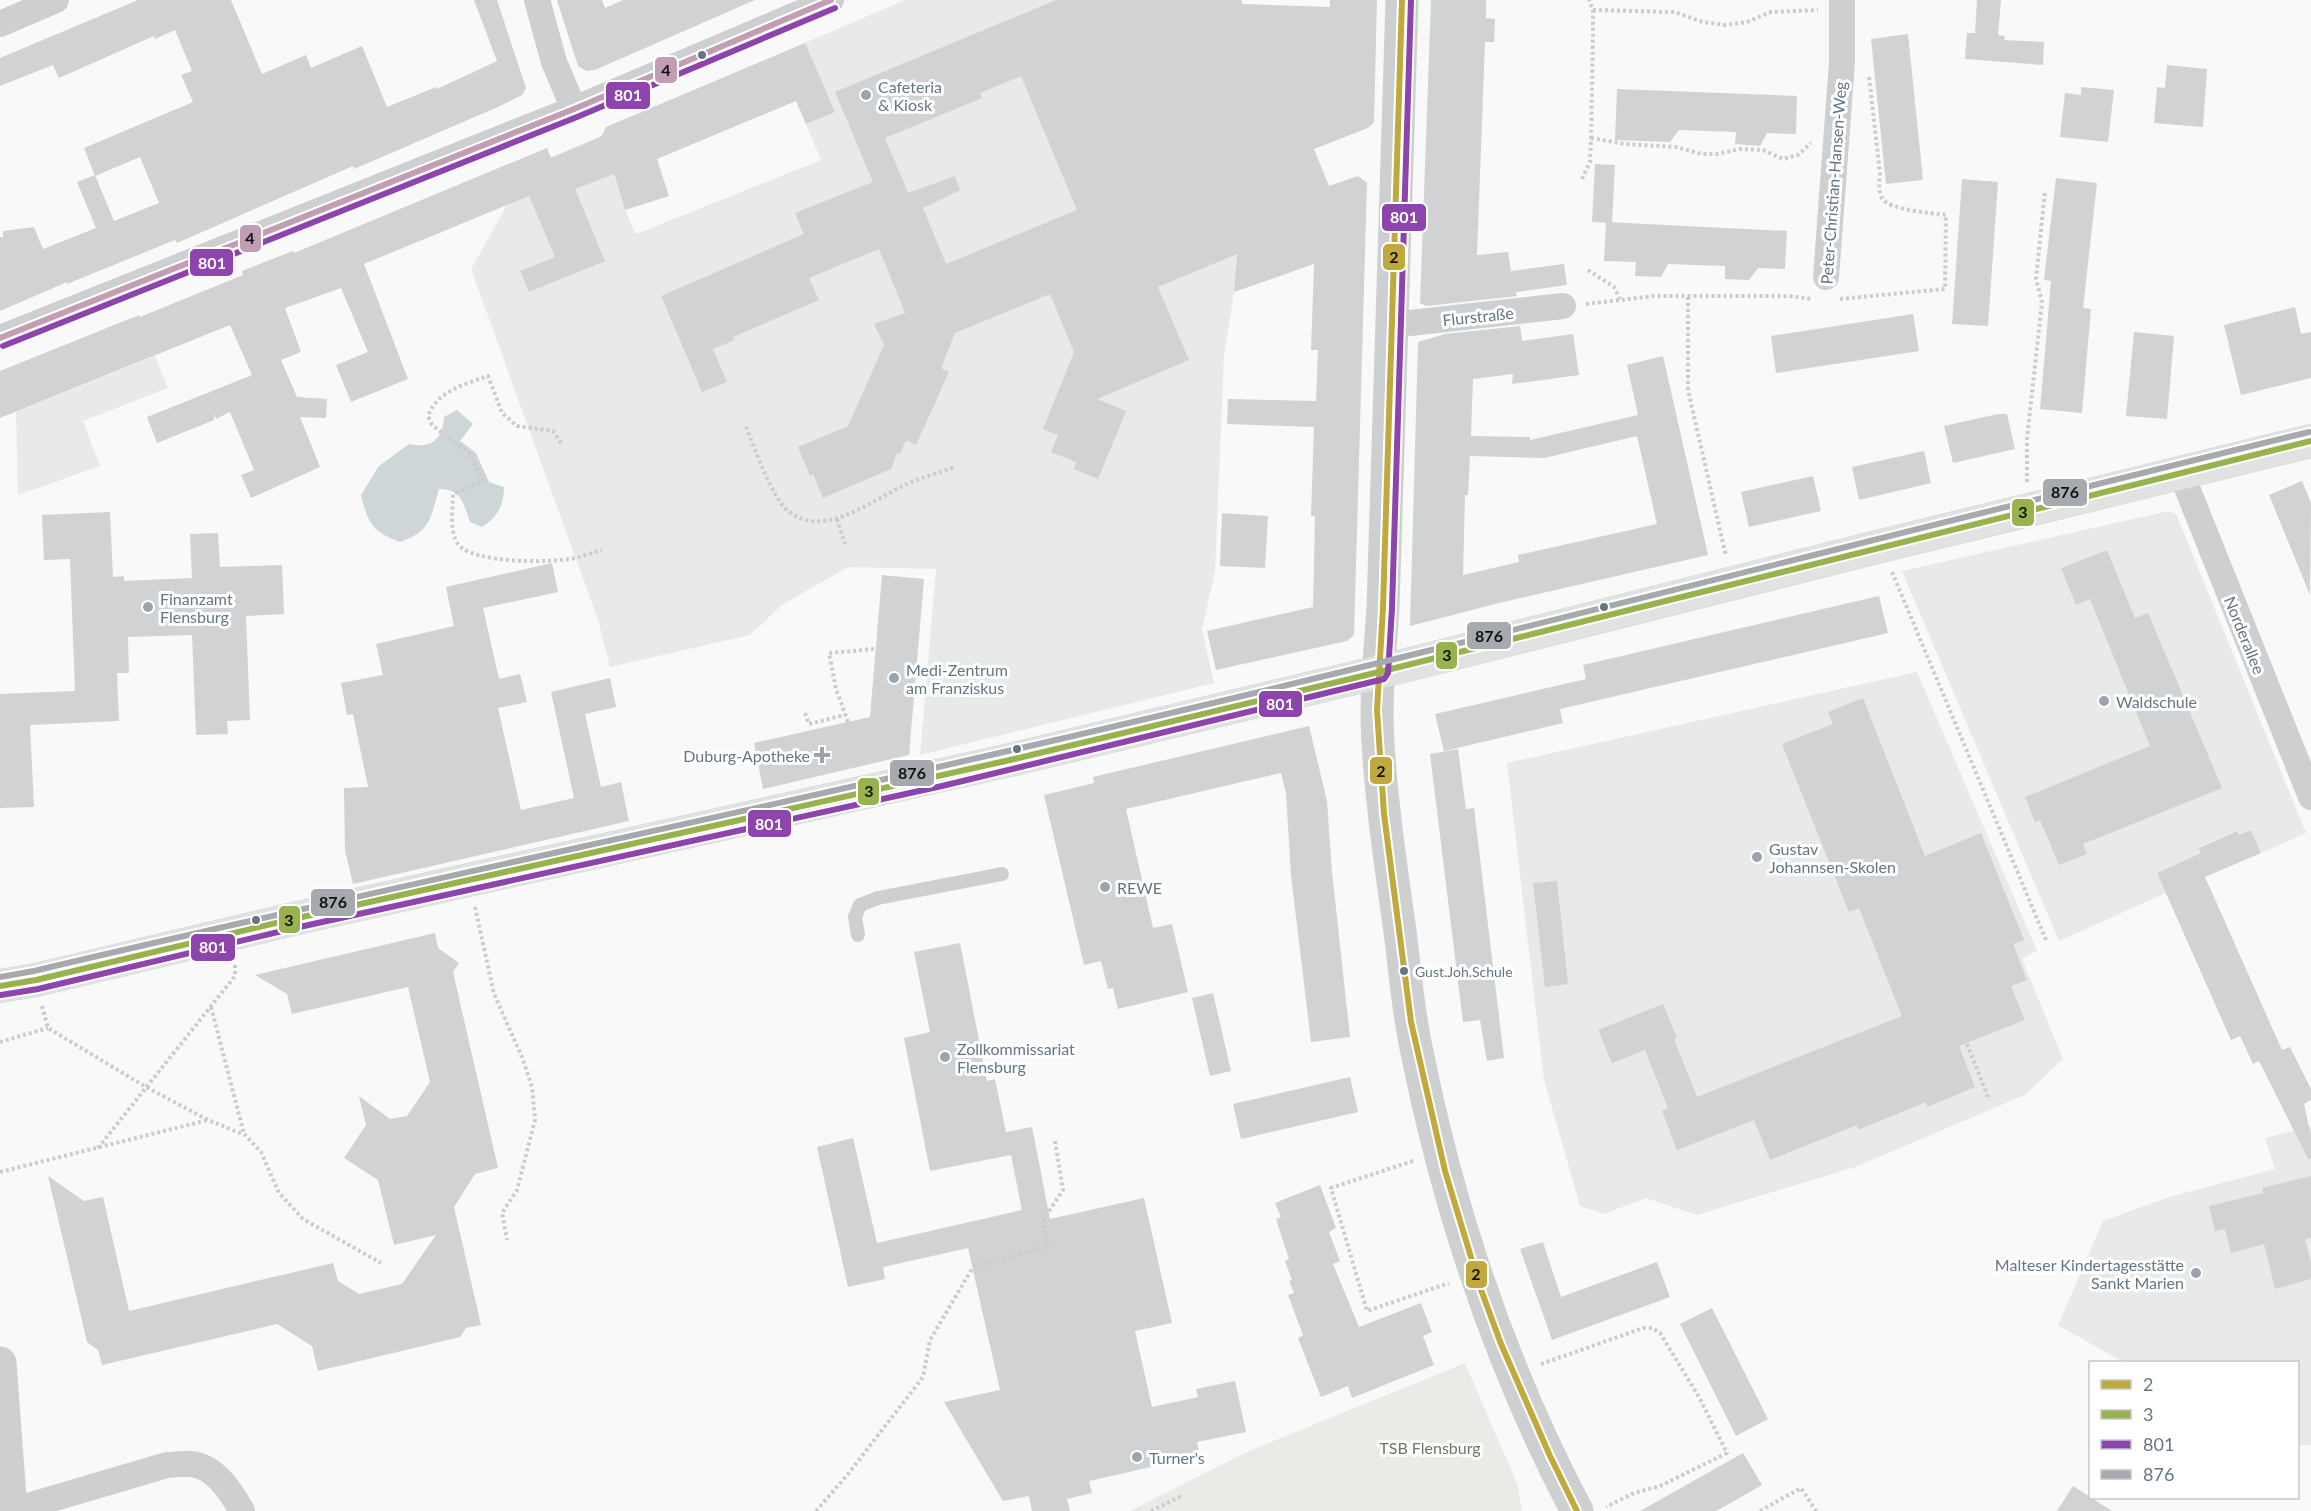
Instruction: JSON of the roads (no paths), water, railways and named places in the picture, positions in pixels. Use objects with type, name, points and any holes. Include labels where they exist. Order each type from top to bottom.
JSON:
[{"type":"main road","points":[[0,986],[36,980],[236,932],[940,777],[1379,672],[2311,441]]},
{"type":"street","points":[[0,24],[56,0]]},
{"type":"street","points":[[537,0],[554,62],[574,109]]},
{"type":"street","points":[[0,338],[574,109],[831,0]]},
{"type":"street","points":[[1402,0],[1378,742],[1394,885],[1416,1049],[1439,1153],[1476,1274],[1512,1374],[1549,1459],[1576,1511]]},
{"type":"street","name":"Peter-Christian-Hansen-Weg","points":[[1826,289],[1842,62],[1842,5]]},
{"type":"street","name":"Flurstraße","points":[[1392,325],[1563,306]]},
{"type":"street","name":"Norderallee","points":[[2181,473],[2311,797]]},
{"type":"street","points":[[0,1363],[11,1511],[166,1465],[193,1464],[217,1476],[234,1496],[242,1511]]},
{"type":"lane","points":[[858,935],[855,917],[860,905],[878,898],[1002,874]]},
{"type":"place","name":"Cafeteria & Kiosk","points":[[866,95]]},
{"type":"place","name":"Finanzamt Flensburg","points":[[148,607]]},
{"type":"place","name":"Medi-Zentrum am Franziskus","points":[[894,678]]},
{"type":"place","name":"Waldschule","points":[[2104,701]]},
{"type":"place","name":"Duburg-Apotheke","points":[[822,755]]},
{"type":"place","name":"Gustav Johannsen-Skolen","points":[[1757,857]]},
{"type":"place","name":"REWE","points":[[1105,887]]},
{"type":"place","name":"Gust.Joh.Schule","points":[[1404,971]]},
{"type":"place","name":"Zollkommissariat Flensburg","points":[[945,1057]]},
{"type":"place","name":"Malteser Kindertagesstätte Sankt Marien","points":[[2196,1273]]},
{"type":"place","name":"Turner's","points":[[1137,1457]]},
{"type":"park label","name":"TSB Flensburg","points":[[1430,1447]]}]
